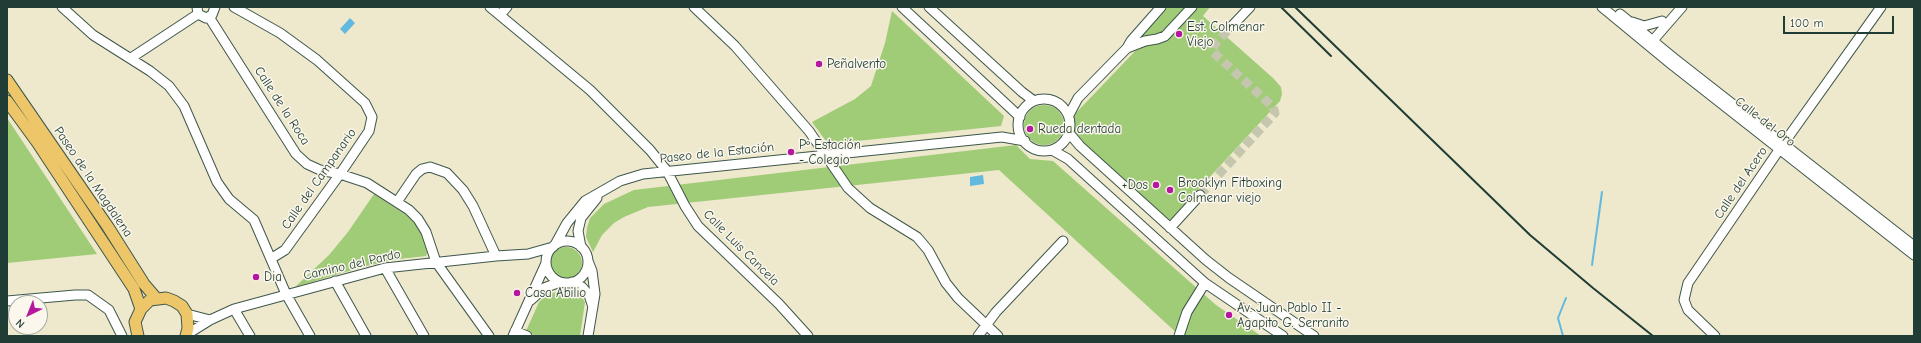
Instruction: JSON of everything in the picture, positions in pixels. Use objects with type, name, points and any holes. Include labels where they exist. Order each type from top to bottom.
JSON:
[{"type":"main road","name":"Paseo de la Magdalena","points":[[7,80],[99,214],[144,284],[156,298]]},
{"type":"main road","name":"Paseo de la Magdalena","points":[[7,101],[37,142],[134,289],[140,308]]},
{"type":"main road","points":[[138,336],[135,322],[140,308],[150,300],[156,298],[166,298],[182,306],[186,314],[188,328],[191,334]]},
{"type":"street","points":[[62,7],[93,35],[150,70],[169,86],[184,106],[217,182],[228,199],[254,220],[272,258],[286,294],[310,336]]},
{"type":"street","points":[[131,58],[197,10],[203,17],[209,17],[213,13],[214,7]]},
{"type":"street","name":"Calle del Campanario","points":[[234,7],[280,33],[317,60],[365,103],[372,117],[369,131],[340,174],[286,250],[272,258]]},
{"type":"street","name":"Calle Luis Cancela","points":[[490,7],[590,90],[650,150],[667,171],[685,206],[698,226],[780,304],[808,336]]},
{"type":"street","points":[[500,15],[507,7]]},
{"type":"street","points":[[694,7],[740,52],[809,131],[840,178],[856,196],[870,208],[917,237],[928,250],[946,283],[954,293],[998,336]]},
{"type":"street","points":[[902,7],[1019,121],[1019,131],[1024,141],[1037,150],[1052,150],[1068,159],[1205,283],[1283,336]]},
{"type":"street","points":[[928,7],[1022,92],[1034,101]]},
{"type":"street","points":[[1068,115],[1078,98],[1127,48],[1130,41],[1161,7]]},
{"type":"street","points":[[1127,48],[1145,41],[1157,40],[1165,36],[1192,7]]},
{"type":"street","points":[[1232,26],[1250,7]]},
{"type":"street","name":"Calle del Oro","points":[[1602,7],[1648,41],[1782,147],[1914,255]]},
{"type":"street","name":"Calle del Oro","points":[[1612,7],[1629,21],[1648,41]]},
{"type":"street","points":[[1648,41],[1674,7]]},
{"type":"street","points":[[1648,41],[1682,7]]},
{"type":"street","name":"Calle del Acero","points":[[1715,336],[1688,310],[1684,300],[1688,283],[1881,7]]},
{"type":"street","name":"Calle de la Roca","points":[[209,17],[296,154],[307,164],[320,170],[340,174],[367,183],[397,202],[418,219],[426,232],[436,262],[489,336]]},
{"type":"street","points":[[1629,21],[1644,26],[1662,21]]},
{"type":"street","points":[[1062,105],[1078,98]]},
{"type":"street","points":[[1002,137],[1019,121],[1027,106],[1034,101],[1046,99],[1062,105],[1070,121],[1069,133],[1064,142],[1052,150]]},
{"type":"street","points":[[1069,133],[1080,146],[1170,228],[1228,278],[1314,336]]},
{"type":"street","name":"Paseo de la Estación","points":[[554,246],[567,223],[585,201],[620,181],[643,174],[1002,137],[1024,141]]},
{"type":"street","name":"Calle del Oro","points":[[1782,147],[1914,246]]},
{"type":"street","points":[[397,202],[416,174],[422,168],[430,166],[447,173],[463,190],[473,206],[496,256]]},
{"type":"street","name":"Paseo de la Estación","points":[[581,247],[578,231],[580,218],[605,190]]},
{"type":"street","points":[[1170,228],[1200,196]]},
{"type":"street","points":[[978,336],[996,312],[1063,241]]},
{"type":"street","points":[[527,336],[514,333],[546,262],[549,251],[554,246],[568,242],[581,247],[592,271],[595,294],[588,336]]},
{"type":"street","name":"Camino del Pardo","points":[[191,334],[210,320],[234,309],[385,268],[528,254],[554,246]]},
{"type":"street","name":"Camino del Pardo","points":[[528,254],[546,262]]},
{"type":"street","points":[[572,282],[582,276],[587,266],[587,260]]},
{"type":"street","points":[[546,262],[551,276],[560,282]]},
{"type":"street","points":[[385,268],[424,336]]},
{"type":"street","points":[[335,281],[366,336]]},
{"type":"street","points":[[527,304],[544,288],[560,282],[572,282],[582,287],[589,295],[593,308]]},
{"type":"street","points":[[1179,336],[1187,312],[1205,283]]},
{"type":"street","points":[[7,301],[75,295],[88,296],[109,310],[122,336]]},
{"type":"street","points":[[234,309],[250,336]]},
{"type":"street","points":[[186,314],[210,320]]},
{"type":"green space","points":[[1165,7],[1188,7],[1175,22],[1158,34],[1134,42]]},
{"type":"green space","points":[[1197,7],[1210,7],[1203,16],[1273,78],[1281,87],[1282,94],[1280,101],[1170,220],[1124,182],[1075,135],[1073,116],[1139,47],[1168,39]]},
{"type":"green space","points":[[892,11],[1004,116],[1001,126],[828,144],[812,122],[855,99],[871,86],[885,43]]},
{"type":"green space","points":[[1044,105],[1052,107],[1058,111],[1062,117],[1064,125],[1062,133],[1058,139],[1052,143],[1044,145],[1036,143],[1030,139],[1026,133],[1024,125],[1026,117],[1030,111],[1036,107]]},
{"type":"green space","points":[[7,118],[97,254],[7,263]]},
{"type":"green space","points":[[1016,145],[1030,159],[1053,161],[1216,305],[1261,336],[1180,336],[999,170],[648,207],[614,223],[602,235],[593,252],[586,237],[590,218],[604,204],[634,190]]},
{"type":"green space","points":[[374,194],[414,220],[421,230],[428,252],[426,256],[399,259],[362,267],[295,287],[329,255],[348,232]]},
{"type":"green space","points":[[566,247],[577,252],[582,263],[577,274],[566,279],[555,274],[550,263],[555,252]]},
{"type":"green space","points":[[557,292],[574,293],[581,296],[585,302],[580,336],[536,336],[526,331],[539,302],[547,294]]},
{"type":"water","points":[[350,18],[355,23],[345,34],[340,29]]},
{"type":"water","points":[[983,175],[984,184],[970,186],[970,177]]},
{"type":"waterway","points":[[1592,265],[1602,192]]},
{"type":"waterway","points":[[1563,336],[1558,318],[1566,298]]},
{"type":"tunnel","points":[[1200,195],[1275,113],[1273,107],[1213,52],[1215,44],[1232,26]]},
{"type":"railway","points":[[1281,7],[1331,56]]},
{"type":"railway","points":[[1295,7],[1530,235],[1653,336]]},
{"type":"place","name":"Est. Colmenar Viejo","points":[[1179,34]]},
{"type":"place","name":"Peñalvento","points":[[819,64]]},
{"type":"place","name":"Rueda dentada","points":[[1030,129]]},
{"type":"place","name":"Pº Estación - Colegio","points":[[791,152]]},
{"type":"place","name":"+Dos","points":[[1156,185]]},
{"type":"place","name":"Brooklyn Fitboxing Colmenar viejo","points":[[1170,190]]},
{"type":"place","name":"Dia","points":[[256,277]]},
{"type":"place","name":"Casa Abilio","points":[[517,293]]},
{"type":"place","name":"Av. Juan Pablo II - Agapito G. Serranito","points":[[1229,315]]}]
